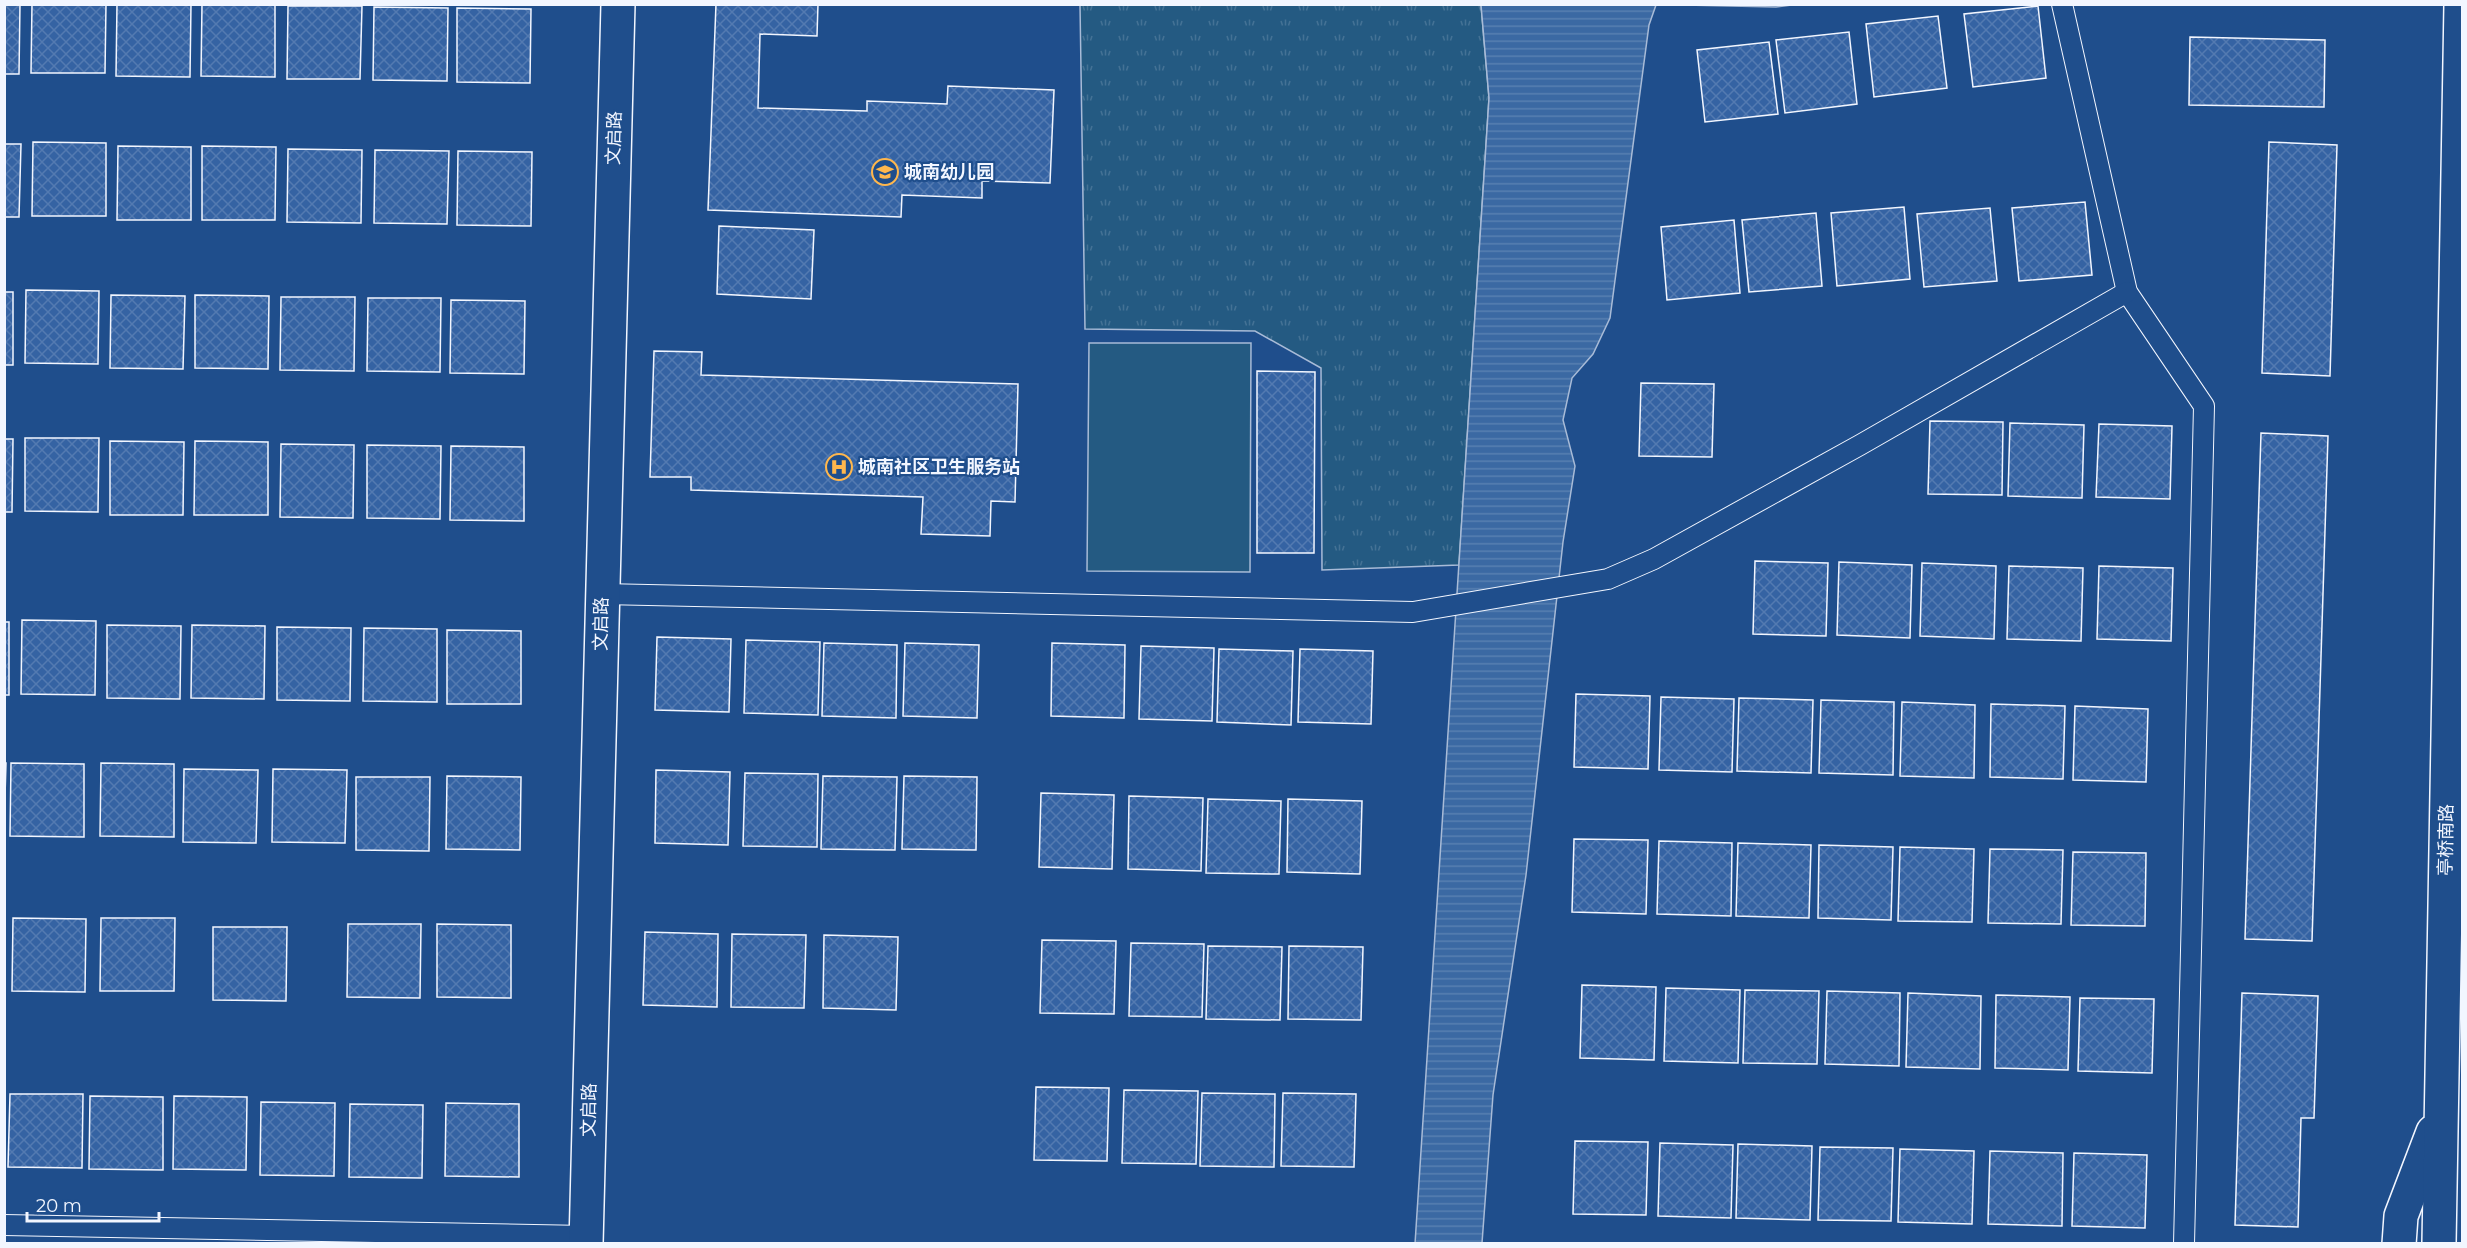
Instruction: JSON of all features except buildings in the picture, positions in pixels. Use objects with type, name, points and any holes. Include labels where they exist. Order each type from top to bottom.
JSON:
[{"type":"street","name":"文启路","points":[[586,1240],[618,4]]},
{"type":"street","name":"亭桥南路","points":[[2439,1244],[2461,4]]},
{"type":"street","points":[[2398,1244],[2401,1216],[2441,1111]]},
{"type":"lane","points":[[2062,4],[2127,292],[2204,406],[2184,1244]]},
{"type":"lane","points":[[602,594],[1413,612],[1608,579],[1654,559],[1747,508],[2127,292]]},
{"type":"lane","points":[[4,1225],[586,1240]]},
{"type":"green space","points":[[1080,5],[1481,5],[1489,98],[1459,565],[1322,570],[1321,368],[1255,331],[1085,329]]},
{"type":"green space","points":[[1089,343],[1251,343],[1250,572],[1087,571]]},
{"type":"shaded area","points":[[1791,4],[1776,7],[1684,5]]},
{"type":"shaded area","points":[[1481,5],[1656,5],[1649,25],[1610,318],[1593,354],[1572,378],[1563,420],[1575,466],[1563,542],[1526,875],[1493,1095],[1482,1243],[1415,1244],[1489,98]]},
{"type":"place","name":"城南幼儿园","points":[[885,172]]},
{"type":"place","name":"城南社区卫生服务站","points":[[839,467]]}]
